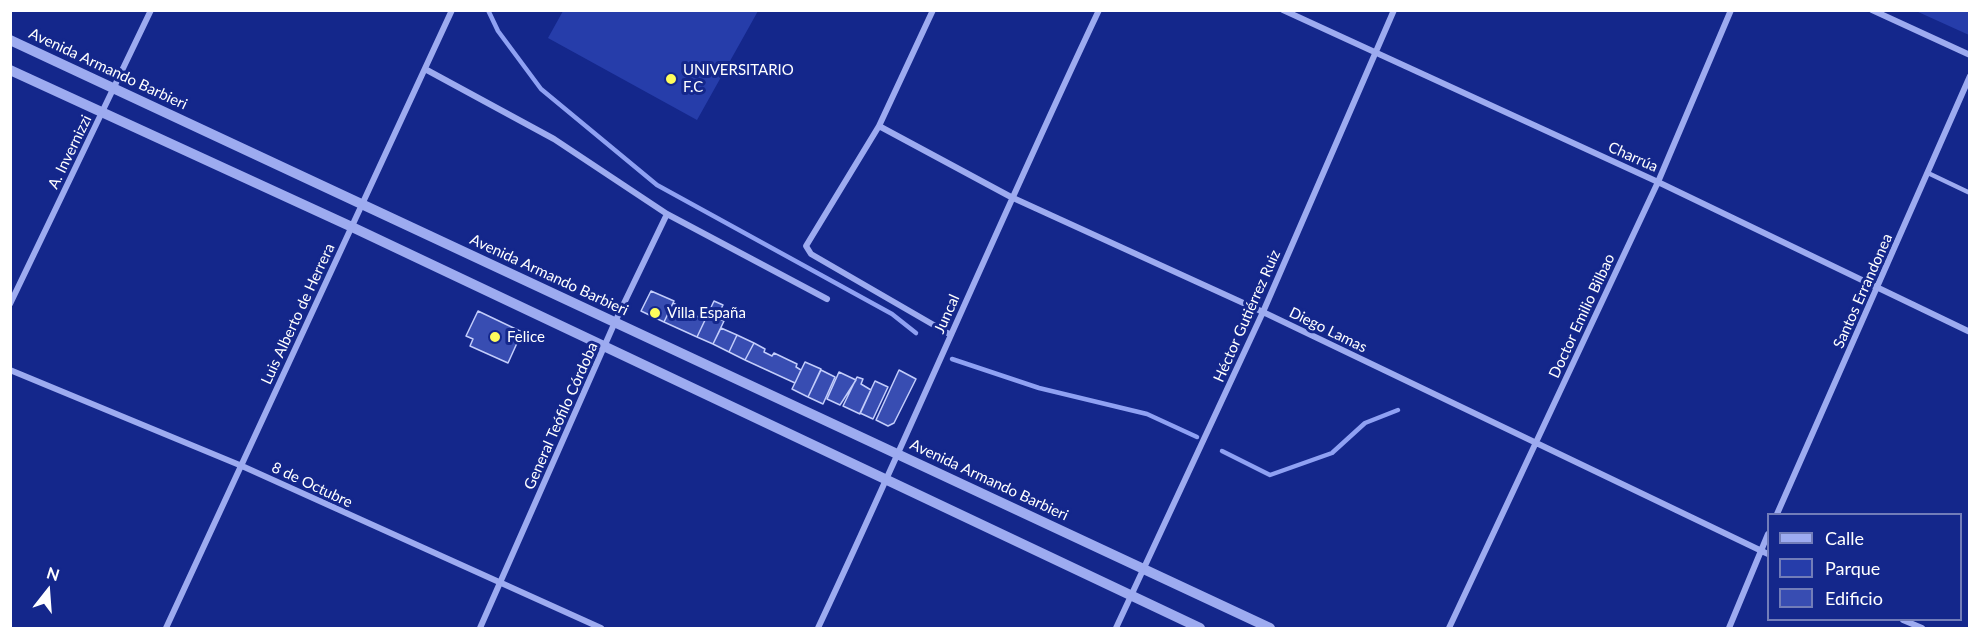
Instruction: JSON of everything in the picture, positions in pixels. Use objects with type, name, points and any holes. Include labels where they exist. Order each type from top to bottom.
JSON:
[{"type":"street","name":"A. Invernizzi","points":[[10,304],[151,10]]},
{"type":"street","name":"Luis Alberto de Herrera","points":[[166,628],[452,10]]},
{"type":"street","points":[[933,10],[879,126],[806,246],[812,254],[951,335]]},
{"type":"street","name":"Juncal","points":[[818,628],[887,480],[1011,197],[1099,10]]},
{"type":"street","name":"Charrúa","points":[[1283,10],[1658,182],[1970,332]]},
{"type":"street","name":"Héctor Gutiérrez Ruiz","points":[[1116,628],[1263,312],[1394,10]]},
{"type":"street","name":"Doctor Emilio Bilbao","points":[[1449,628],[1658,182],[1731,10]]},
{"type":"street","points":[[1872,10],[1970,55]]},
{"type":"street","name":"Avenida Armando Barbieri","points":[[10,40],[1270,628]]},
{"type":"street","points":[[425,69],[554,139],[667,214],[827,299]]},
{"type":"street","points":[[10,70],[352,227],[1200,628]]},
{"type":"street","name":"Santos Errandonea","points":[[1777,513],[1970,76]]},
{"type":"street","name":"Diego Lamas","points":[[879,126],[1011,197],[1263,312],[1767,554]]},
{"type":"street","name":"General Teófilo Córdoba","points":[[480,628],[615,322],[667,214]]},
{"type":"street","name":"8 de Octubre","points":[[10,370],[242,465],[499,584],[601,628]]},
{"type":"street","points":[[1729,628],[1767,536]]},
{"type":"street","points":[[1905,621],[1922,628]]},
{"type":"lane","points":[[1928,173],[1970,192]]},
{"type":"green space","name":"UNIVERSITARIO F.C","points":[[563,11],[758,11],[697,120],[548,38]]},
{"type":"green space","points":[[1916,11],[1969,11],[1969,35]]},
{"type":"building","points":[[651,291],[674,301],[664,322],[641,311]]},
{"type":"building","points":[[714,301],[723,305],[716,318],[724,321],[713,344],[697,337]]},
{"type":"building","points":[[673,303],[698,317],[699,315],[706,318],[697,337],[664,322]]},
{"type":"building","name":"Felice","points":[[478,311],[522,332],[508,363],[470,346],[473,339],[466,336]]},
{"type":"building","points":[[721,328],[737,335],[729,352],[713,344]]},
{"type":"building","points":[[737,335],[754,343],[745,360],[729,352]]},
{"type":"building","points":[[754,343],[772,356],[774,353],[797,364],[796,367],[801,370],[795,383],[745,360]]},
{"type":"building","points":[[805,362],[821,369],[808,397],[792,389]]},
{"type":"building","points":[[821,370],[835,377],[823,404],[808,397]]},
{"type":"building","points":[[899,370],[916,379],[894,423],[888,426],[876,420]]},
{"type":"building","points":[[839,372],[856,380],[840,405],[827,399]]},
{"type":"building","points":[[857,377],[863,379],[861,384],[871,390],[860,414],[843,406]]},
{"type":"building","points":[[875,381],[888,387],[873,419],[860,413]]},
{"type":"waterway","points":[[488,10],[498,31],[541,89],[657,185],[892,314],[916,333]]},
{"type":"waterway","points":[[952,359],[1039,388],[1147,414],[1197,437]]},
{"type":"waterway","points":[[1222,451],[1270,475],[1332,453],[1365,423],[1398,410]]},
{"type":"place","name":"UNIVERSITARIO F.C","points":[[671,79]]},
{"type":"place","name":"Villa España","points":[[655,313]]},
{"type":"place","name":"Felice","points":[[495,337]]}]
